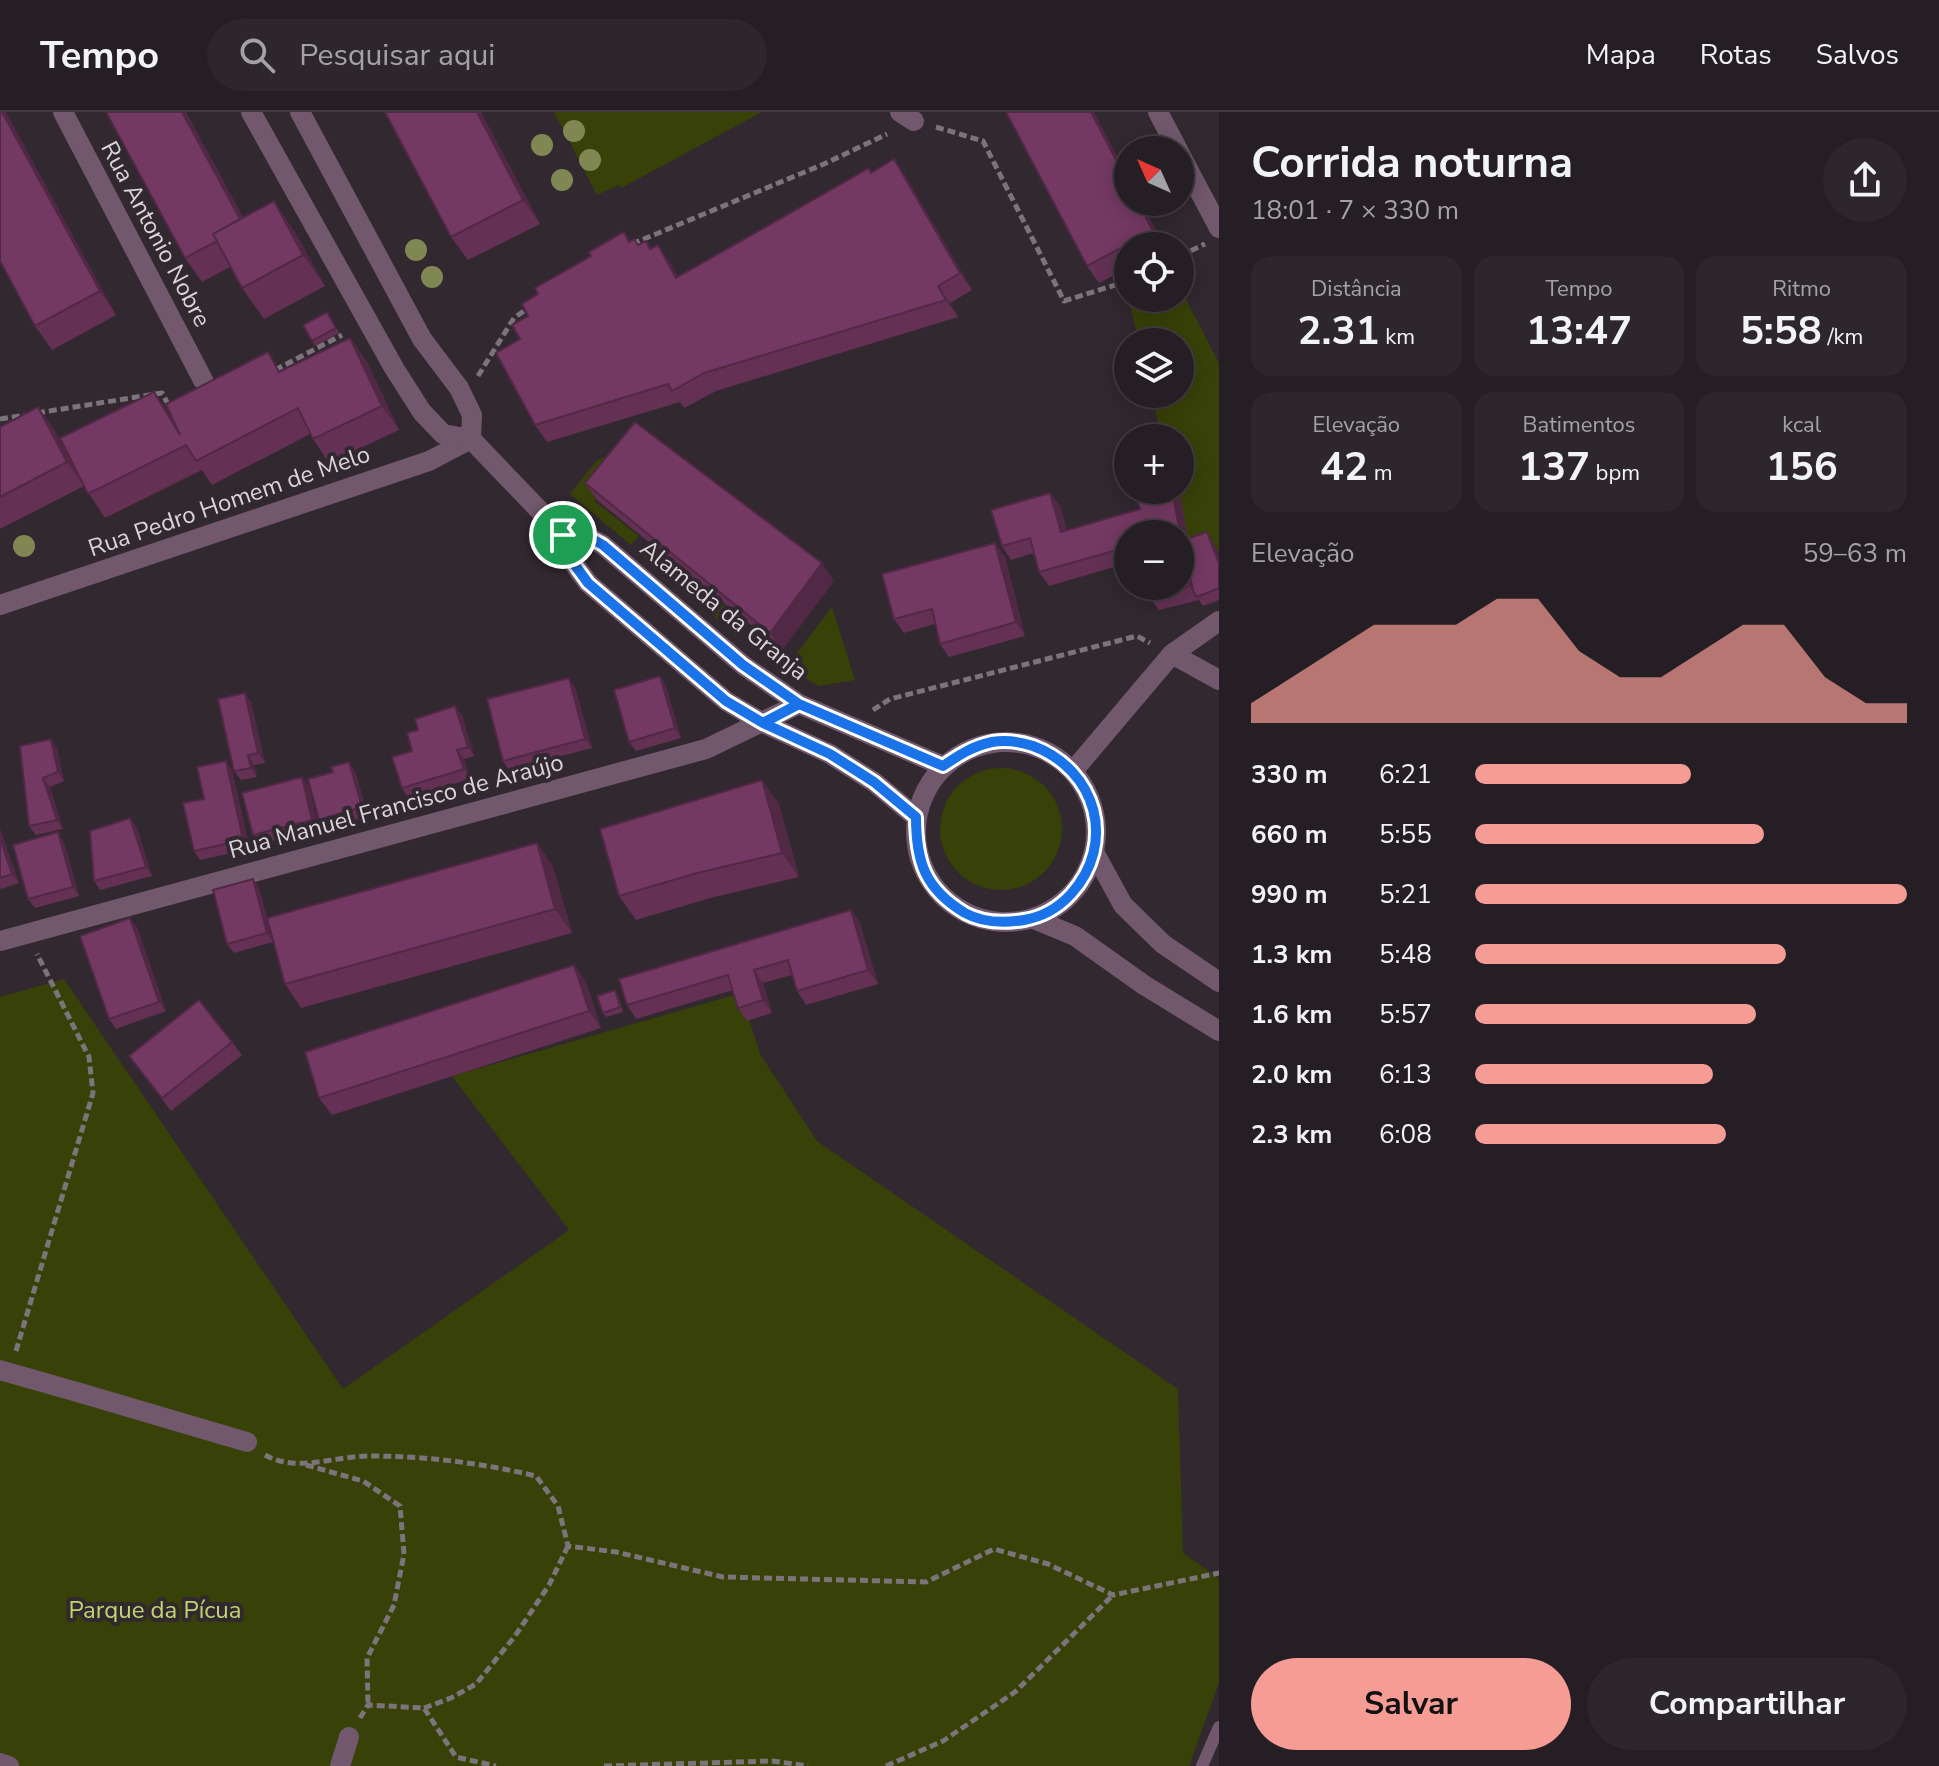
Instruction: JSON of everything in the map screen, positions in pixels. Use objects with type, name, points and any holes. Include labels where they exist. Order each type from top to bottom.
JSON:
[{"type":"street","name":"Rua Antonio Nobre","points":[[63,112],[203,380]]},
{"type":"street","points":[[251,112],[394,368],[422,412],[443,434],[471,439],[563,535],[569,557],[588,583],[726,701],[763,723],[830,754],[874,782],[916,817]]},
{"type":"street","points":[[300,112],[422,339],[459,388],[472,415],[471,439]]},
{"type":"street","points":[[1158,112],[1171,136]]},
{"type":"street","points":[[1194,180],[1219,228]]},
{"type":"street","name":"Rua Pedro Homem de Melo","points":[[0,605],[429,461],[471,439]]},
{"type":"street","name":"Alameda da Granja","points":[[563,535],[585,535],[603,545],[743,665],[799,704],[943,766]]},
{"type":"street","points":[[1073,771],[1172,654],[1219,621]]},
{"type":"street","points":[[1172,654],[1219,680]]},
{"type":"street","name":"Rua Manuel Francisco de Araújo","points":[[0,941],[706,749],[799,704]]},
{"type":"street","points":[[995,742],[1023,743],[1051,753],[1073,771],[1089,795],[1093,809],[1096,823],[1094,852],[1082,881],[1061,904],[1034,919],[1003,923],[973,917],[946,901],[926,877],[916,848],[916,817],[925,789],[943,766],[967,750],[995,742]]},
{"type":"street","points":[[1094,852],[1123,905],[1163,944],[1219,982]]},
{"type":"street","points":[[1034,919],[1075,936],[1144,985],[1219,1031]]},
{"type":"street","points":[[5,1372],[247,1442]]},
{"type":"street","points":[[340,1766],[349,1737]]},
{"type":"street","points":[[0,1763],[9,1766]]},
{"type":"lane","points":[[1202,1766],[1219,1727]]},
{"type":"path","points":[[625,246],[824,164],[907,116],[983,141],[1064,301],[1114,285]]},
{"type":"path","points":[[477,376],[514,318],[538,301]]},
{"type":"path","points":[[270,372],[342,335]]},
{"type":"path","points":[[0,419],[162,393],[172,412]]},
{"type":"path","points":[[890,699],[1137,636],[1172,654]]},
{"type":"path","points":[[5,1372],[64,1183],[76,1157],[93,1093],[89,1057],[36,951],[36,930]]},
{"type":"path","points":[[247,1442],[268,1457],[283,1462],[366,1456],[430,1458],[488,1465],[536,1476],[558,1506],[568,1546],[540,1598],[476,1684],[424,1708],[368,1705]]},
{"type":"path","points":[[301,1463],[363,1481],[400,1506],[404,1554],[394,1605],[367,1658],[368,1705],[349,1737]]},
{"type":"path","points":[[568,1546],[616,1552],[723,1577],[926,1582],[994,1549],[1048,1564],[1113,1595]]},
{"type":"path","points":[[886,1766],[943,1741],[1015,1692],[1113,1595],[1219,1573]]},
{"type":"path","points":[[424,1708],[456,1757],[496,1766]]},
{"type":"path","points":[[604,1766],[772,1761],[808,1766]]},
{"type":"green space","points":[[554,112],[762,112],[621,188],[619,185],[597,195]]},
{"type":"green space","points":[[1132,312],[1192,312],[1219,363],[1219,554],[1213,542],[1194,548],[1194,520],[1182,520],[1178,504],[1194,504],[1194,424],[1158,424],[1154,408],[1194,408],[1194,328],[1136,328]]},
{"type":"green space","points":[[641,444],[594,501],[639,536],[631,545],[570,494],[597,460]]},
{"type":"green space","points":[[650,545],[748,626],[738,637],[642,555]]},
{"type":"green space","points":[[832,607],[855,680],[819,686],[753,649],[760,638],[791,661]]},
{"type":"green space","points":[[1001,768],[1024,772],[1044,786],[1058,806],[1062,829],[1058,852],[1044,872],[1024,886],[1001,890],[978,886],[958,872],[944,852],[940,829],[944,806],[958,786],[978,772]]},
{"type":"green space","name":"Parque da Pícua","points":[[64,979],[343,1389],[569,1230],[452,1076],[741,993],[760,1054],[817,1141],[1178,1389],[1183,1553],[1219,1578],[1219,1683],[1189,1766],[0,1766],[0,997]]},
{"type":"building","points":[[0,112],[100,291],[35,326],[0,261]]},
{"type":"building","points":[[106,112],[182,112],[240,219],[213,234],[217,241],[185,258]]},
{"type":"building","points":[[385,112],[477,112],[523,200],[451,237]]},
{"type":"building","points":[[1006,112],[1091,112],[1114,156],[1114,216],[1145,216],[1153,231],[1114,232],[1114,252],[1087,266]]},
{"type":"building","points":[[894,159],[960,273],[938,286],[946,300],[704,373],[672,391],[668,384],[535,425],[496,353],[520,339],[512,325],[528,316],[522,304],[538,294],[535,288],[591,256],[589,252],[624,232],[629,242],[634,239],[638,245],[646,241],[650,249],[658,245],[676,278],[869,168],[871,173]]},
{"type":"building","points":[[274,201],[303,255],[242,288],[213,234]]},
{"type":"building","points":[[327,312],[336,328],[312,341],[303,325]]},
{"type":"building","points":[[350,338],[382,406],[313,439],[298,408],[196,461],[186,445],[88,494],[60,438],[154,392],[180,435],[166,404],[268,352],[279,372]]},
{"type":"building","points":[[38,407],[67,462],[0,497],[0,427]]},
{"type":"building","points":[[635,422],[822,563],[770,633],[585,483]]},
{"type":"building","points":[[1050,493],[1061,532],[1140,509],[1138,504],[1175,504],[1178,520],[1114,520],[1114,551],[1039,572],[1030,538],[1002,546],[991,510]]},
{"type":"building","points":[[1207,532],[1219,564],[1219,588],[1197,597],[1194,592],[1194,536]]},
{"type":"building","points":[[995,543],[1016,622],[940,644],[932,609],[894,619],[882,574]]},
{"type":"building","points":[[660,676],[675,728],[629,742],[614,690]]},
{"type":"building","points":[[569,678],[585,739],[503,761],[487,699]]},
{"type":"building","points":[[245,693],[258,753],[248,755],[251,768],[234,771],[218,699]]},
{"type":"building","points":[[455,706],[468,747],[457,750],[464,769],[402,788],[392,757],[412,751],[407,733],[418,730],[415,719]]},
{"type":"building","points":[[51,739],[58,772],[43,778],[57,820],[29,826],[20,746]]},
{"type":"building","points":[[226,761],[243,840],[194,851],[183,803],[204,799],[197,767]]},
{"type":"building","points":[[349,762],[362,807],[319,820],[308,779],[333,772],[331,767]]},
{"type":"building","points":[[302,777],[312,820],[253,835],[242,793]]},
{"type":"building","points":[[762,780],[782,853],[619,896],[600,829]]},
{"type":"building","points":[[130,818],[146,867],[94,881],[90,831]]},
{"type":"building","points":[[58,832],[73,887],[28,899],[13,845]]},
{"type":"building","points":[[0,838],[12,874],[0,878]]},
{"type":"building","points":[[537,843],[555,909],[285,984],[267,918]]},
{"type":"building","points":[[253,879],[267,933],[227,944],[213,890]]},
{"type":"building","points":[[851,910],[868,970],[797,991],[788,960],[754,970],[763,1000],[738,1008],[728,975],[627,1005],[619,979]]},
{"type":"building","points":[[130,918],[159,1002],[109,1019],[80,936]]},
{"type":"building","points":[[574,965],[589,1011],[319,1098],[305,1052]]},
{"type":"building","points":[[615,990],[620,1007],[603,1013],[597,996]]},
{"type":"building","points":[[199,1000],[232,1042],[162,1098],[129,1056]]},
{"type":"route","points":[[563,535],[569,557],[588,583],[726,701],[763,723],[799,704],[943,766],[967,750],[995,742],[1023,743],[1051,753],[1073,771],[1089,795],[1096,823],[1094,852],[1082,881],[1061,904],[1034,919],[1003,923],[973,917],[946,901],[926,877],[916,848],[916,817],[874,782],[830,754],[763,723],[799,704],[743,665],[603,545],[585,535],[563,535]]}]
